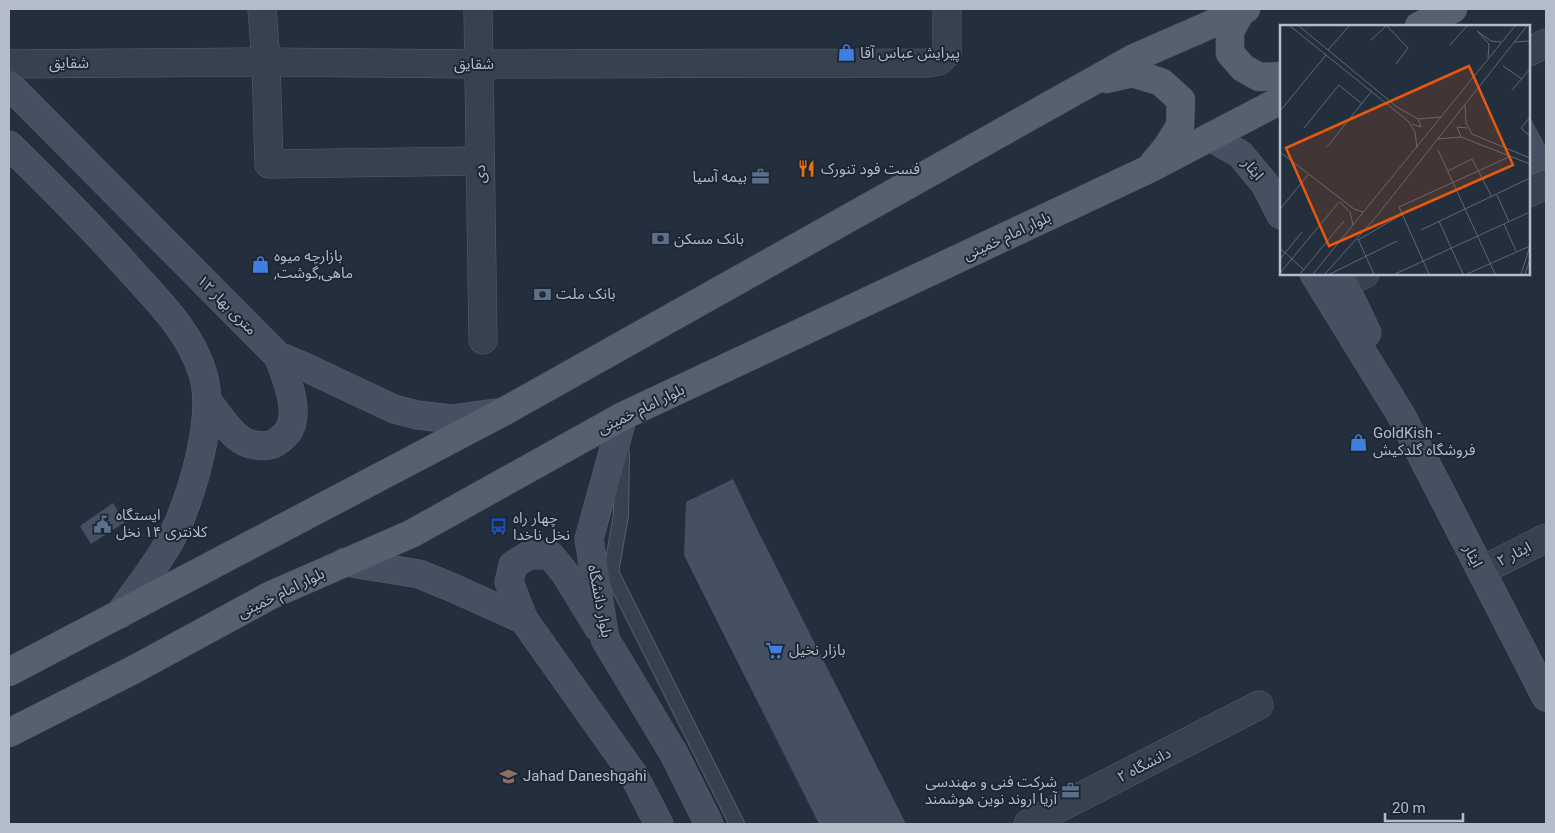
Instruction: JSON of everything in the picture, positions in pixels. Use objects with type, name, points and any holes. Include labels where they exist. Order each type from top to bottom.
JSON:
[{"type":"main road","points":[[1244,9],[1230,31],[1230,53],[1243,68],[1259,77],[1280,76]]},
{"type":"main road","points":[[9,672],[503,412],[1134,58],[1244,9]]},
{"type":"main road","points":[[1421,25],[1453,9]]},
{"type":"main road","points":[[1092,82],[1132,72],[1161,82],[1181,100],[1180,126],[1167,148],[1149,169]]},
{"type":"main road","name":"بلوار امام خمینی","points":[[9,733],[134,669],[271,595],[411,534],[623,416],[1149,169],[1280,101]]},
{"type":"street","points":[[262,9],[266,62],[269,164],[480,161]]},
{"type":"street","name":"دی","points":[[478,9],[483,340]]},
{"type":"street","name":"شقایق","points":[[9,64],[266,62],[478,64],[927,63],[939,61],[947,52],[947,9]]},
{"type":"street","points":[[1530,51],[1546,43]]},
{"type":"street","name":"۱۲ متری بهار","points":[[9,85],[278,356],[394,408],[417,415],[452,419],[503,412]]},
{"type":"street","name":"ایثار","points":[[1210,138],[1240,154],[1266,184],[1280,213]]},
{"type":"street","points":[[9,144],[85,220],[161,304],[180,328],[192,347],[205,387],[228,428],[244,442],[259,446],[275,444],[287,433],[293,418],[289,383],[278,356]]},
{"type":"street","points":[[1530,192],[1546,184]]},
{"type":"street","name":"ایثار","points":[[1315,275],[1401,415],[1546,697]]},
{"type":"street","name":"ایثار","points":[[1350,277],[1357,309],[1401,415]]},
{"type":"street","points":[[120,614],[172,536],[188,497],[203,443],[205,387]]},
{"type":"street","name":"بلوار دانشگاه","points":[[623,416],[589,538],[605,639],[674,754],[709,824]]},
{"type":"street","name":"ایثار ۲","points":[[1481,571],[1546,538]]},
{"type":"street","points":[[605,639],[565,573],[550,555],[529,555],[513,565],[509,582],[524,620],[633,774],[659,824]]},
{"type":"street","points":[[345,562],[419,574],[524,620]]},
{"type":"street","name":"دانشگاه ۲","points":[[1028,824],[1259,705]]},
{"type":"lane","points":[[623,416],[621,515],[611,572],[737,824]]},
{"type":"building","points":[[1530,117],[1546,147],[1546,171],[1530,179]]},
{"type":"building","name":"بازار نخیل","points":[[733,479],[906,824],[819,824],[701,589],[684,555],[686,502]]},
{"type":"building","name":"ایستگاه کلانتری ۱۴ نخل","points":[[113,503],[125,522],[91,544],[80,526]]},
{"type":"place","name":"پیرایش عباس آقا","points":[[846,53]]},
{"type":"place","name":"فست فود تنورک","points":[[807,169]]},
{"type":"place","name":"بیمه آسیا","points":[[761,177]]},
{"type":"place","name":"بانک مسکن","points":[[660,239]]},
{"type":"place","name":"بازارچه میوه ,ماهی,گوشت","points":[[260,265]]},
{"type":"place","name":"بانک ملت","points":[[542,294]]},
{"type":"place","name":"GoldKish - فروشگاه گلدکیش","points":[[1359,442]]},
{"type":"place","name":"ایستگاه کلانتری ۱۴ نخل","points":[[102,524]]},
{"type":"place","name":"چهار راه نخل ناخدا","points":[[499,527]]},
{"type":"place","name":"بازار نخیل","points":[[775,650]]},
{"type":"place","name":"Jahad Daneshgahi","points":[[509,776]]},
{"type":"place","name":"شرکت فنی و مهندسی آریا اروند نوین هوشمند","points":[[1071,791]]}]
